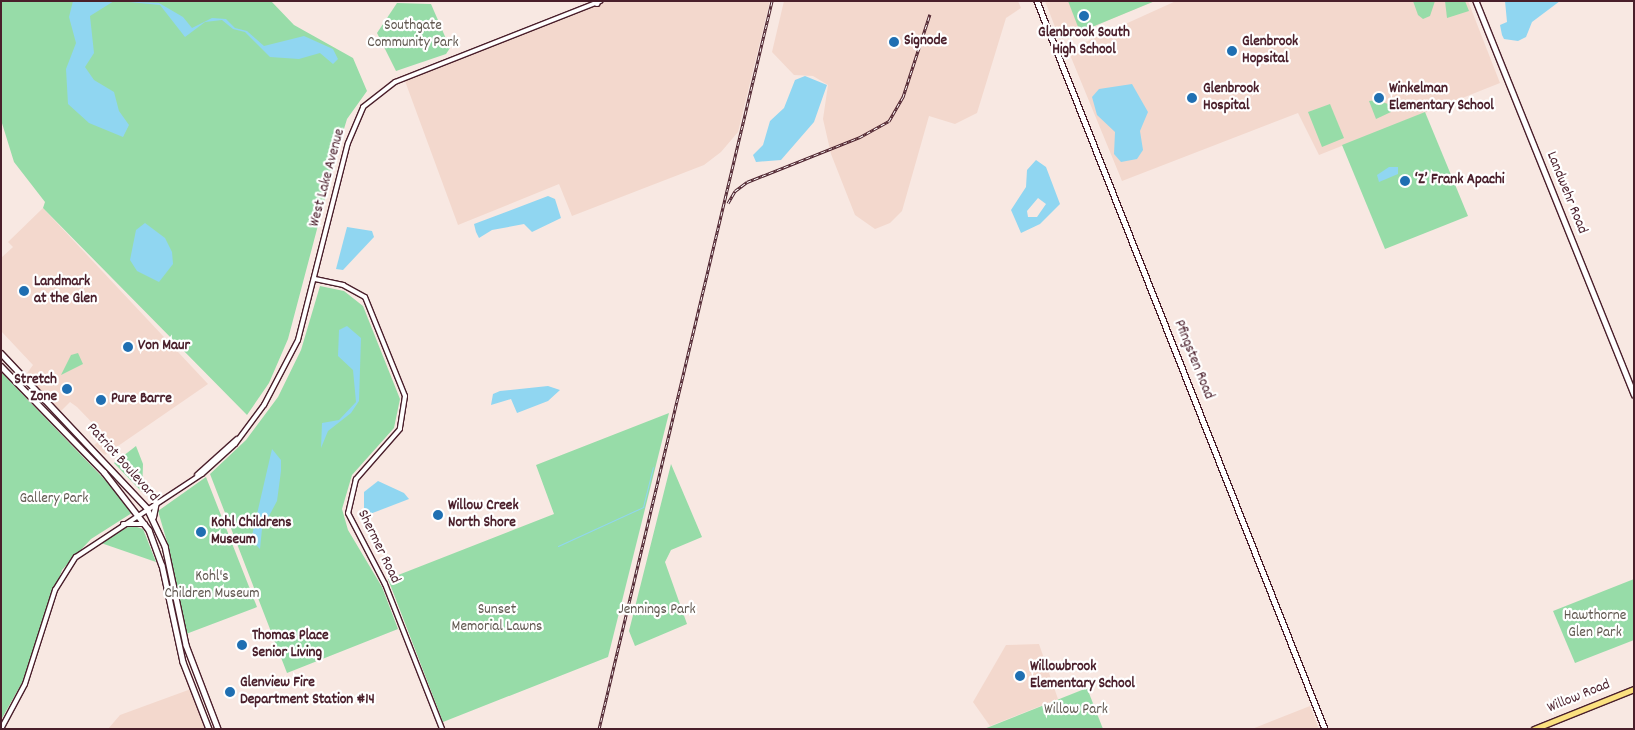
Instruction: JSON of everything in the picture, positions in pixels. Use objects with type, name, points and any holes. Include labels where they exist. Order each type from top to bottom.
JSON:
[{"type":"main road","name":"Pfingsten Road","points":[[1037,1],[1325,729]]},
{"type":"main road","name":"Landwehr Road","points":[[1476,1],[1634,395]]},
{"type":"main road","name":"Patriot Boulevard","points":[[1,353],[147,508],[170,562],[186,645],[218,729]]},
{"type":"main road","name":"Patriot Boulevard","points":[[1,366],[104,472],[139,513],[162,565],[183,662],[210,729]]},
{"type":"main road","points":[[153,519],[156,502]]},
{"type":"main road","points":[[123,524],[145,524]]},
{"type":"main road","name":"Willow Road","points":[[1534,729],[1634,689]]},
{"type":"street","name":"West Lake Avenue","points":[[1,728],[28,677],[61,579],[76,557],[218,461],[264,405],[282,374],[298,340],[348,143],[363,107],[372,97],[399,80],[598,2]]},
{"type":"street","name":"Shermer Road","points":[[314,279],[343,285],[365,297],[405,396],[400,429],[356,479],[348,513],[385,584],[442,729]]},
{"type":"shaded area","points":[[608,1],[770,1],[738,132],[721,152],[704,165],[572,216],[559,184],[458,225],[405,81]]},
{"type":"shaded area","points":[[784,1],[1018,1],[1021,8],[1006,18],[977,113],[955,124],[929,116],[902,211],[890,223],[875,229],[855,215],[831,154],[823,119],[828,85],[813,76],[794,75],[772,52]]},
{"type":"shaded area","name":"Glenbrook South High School","points":[[1045,1],[1155,1],[1060,40]]},
{"type":"shaded area","name":"Glenbrook Hospital","points":[[1176,1],[1468,1],[1500,83],[1319,155],[1298,113],[1122,181],[1068,50]]},
{"type":"shaded area","points":[[43,208],[208,384],[105,455],[94,445],[105,436],[70,402],[61,411],[25,376],[33,365],[1,331],[1,258],[13,247],[8,242]]},
{"type":"shaded area","name":"Willowbrook Elementary School","points":[[1039,644],[1058,699],[990,726],[973,702],[1006,645]]},
{"type":"shaded area","points":[[191,689],[207,729],[108,729],[120,715]]},
{"type":"shaded area","points":[[1310,706],[1319,729],[1252,729]]},
{"type":"green space","points":[[1,1],[271,1],[294,25],[353,58],[367,91],[347,119],[288,339],[269,383],[247,415],[43,208],[45,202],[14,162],[1,120]]},
{"type":"green space","name":"Glenbrook South High School","points":[[1068,1],[1155,1],[1080,32]]},
{"type":"green space","points":[[1413,1],[1435,1],[1430,16],[1423,19],[1418,15]]},
{"type":"green space","points":[[1445,1],[1465,1],[1469,11],[1447,18]]},
{"type":"green space","name":"Southgate Community Park","points":[[397,3],[431,4],[450,48],[446,54],[396,71],[377,33]]},
{"type":"green space","points":[[1377,100],[1388,104],[1391,112],[1376,119],[1369,101]]},
{"type":"green space","points":[[1330,104],[1344,138],[1322,147],[1308,112]]},
{"type":"green space","name":"‘Z’ Frank Apachi","points":[[1425,112],[1468,216],[1385,249],[1342,145]]},
{"type":"green space","points":[[320,286],[344,291],[363,306],[400,399],[394,428],[352,475],[342,509],[348,530],[382,587],[398,629],[287,673],[210,474],[246,440],[278,397],[301,350]]},
{"type":"green space","points":[[78,353],[83,364],[61,375],[71,355]]},
{"type":"green space","name":"Gallery Park","points":[[1,372],[135,511],[91,539],[62,570],[23,681],[1,720]]},
{"type":"green space","name":"Sunset Memorial Lawns","points":[[669,413],[608,657],[443,722],[388,579],[554,514],[536,465]]},
{"type":"green space","points":[[136,446],[143,464],[142,492],[114,463]]},
{"type":"green space","name":"Jennings Park","points":[[671,464],[702,537],[671,550],[665,562],[687,624],[635,646],[629,631]]},
{"type":"green space","name":"Kohl's Children Museum","points":[[206,477],[257,607],[186,634],[170,552],[158,511]]},
{"type":"green space","points":[[131,525],[143,529],[156,562],[101,543]]},
{"type":"green space","name":"Hawthorne Glen Park","points":[[1634,579],[1634,640],[1575,663],[1553,611]]},
{"type":"green space","name":"Willow Park","points":[[1087,688],[1103,729],[984,729]]},
{"type":"water","points":[[73,1],[114,1],[90,16],[94,53],[85,67],[94,80],[114,92],[119,111],[129,125],[123,137],[89,123],[68,104],[66,69],[76,43],[69,17]]},
{"type":"water","points":[[119,1],[159,3],[183,17],[192,28],[212,18],[226,19],[235,28],[247,31],[264,46],[304,36],[333,49],[338,59],[333,64],[320,53],[299,59],[270,57],[245,32],[233,29],[222,20],[205,22],[185,37],[160,5]]},
{"type":"water","points":[[1505,1],[1560,1],[1532,22],[1526,37],[1518,41],[1504,39],[1502,35],[1500,25],[1507,22]]},
{"type":"water","points":[[805,76],[827,85],[814,122],[781,160],[756,162],[753,155],[763,145],[770,121],[784,108],[795,80]]},
{"type":"water","points":[[1132,84],[1148,112],[1140,131],[1143,150],[1137,159],[1121,162],[1114,154],[1115,132],[1097,115],[1092,97],[1099,89]]},
{"type":"water","points":[[1036,160],[1046,167],[1060,204],[1040,224],[1021,233],[1011,210],[1026,187],[1027,170]],"holes":[[[1038,198],[1046,204],[1037,217],[1028,217],[1027,211]]]},
{"type":"water","points":[[1389,167],[1398,167],[1398,174],[1379,182],[1377,175]]},
{"type":"water","points":[[548,196],[555,199],[561,218],[532,232],[524,224],[492,230],[479,238],[474,224]]},
{"type":"water","points":[[145,223],[165,238],[172,252],[173,264],[159,282],[137,271],[130,260],[136,230]]},
{"type":"water","points":[[347,227],[372,231],[374,237],[343,270],[336,269]]},
{"type":"water","points":[[347,326],[361,338],[359,401],[351,413],[328,431],[321,448],[322,423],[339,420],[356,402],[353,370],[338,356],[339,330]]},
{"type":"water","points":[[548,386],[560,390],[548,401],[517,413],[511,399],[491,405],[493,394],[500,391]]},
{"type":"water","points":[[272,449],[281,460],[281,471],[277,501],[262,529],[260,549],[251,540]]},
{"type":"water","points":[[378,481],[404,493],[409,499],[370,514],[364,510],[364,492]]},
{"type":"waterway","points":[[558,546],[643,507],[653,467]]},
{"type":"railway","points":[[599,729],[772,1]]},
{"type":"railway","points":[[728,203],[735,191],[747,182],[860,137],[889,121],[903,97],[930,14]]},
{"type":"place","name":"Glenbrook South High School","points":[[1084,16]]},
{"type":"place","name":"Signode","points":[[894,42]]},
{"type":"place","name":"Glenbrook Hopsital","points":[[1232,51]]},
{"type":"place","name":"Glenbrook Hospital","points":[[1192,98]]},
{"type":"place","name":"Winkelman Elementary School","points":[[1379,98]]},
{"type":"place","name":"‘Z’ Frank Apachi","points":[[1405,181]]},
{"type":"place","name":"Landmark at the Glen","points":[[24,291]]},
{"type":"place","name":"Von Maur","points":[[128,347]]},
{"type":"place","name":"Stretch Zone","points":[[67,389]]},
{"type":"place","name":"Pure Barre","points":[[101,400]]},
{"type":"place","name":"Willow Creek North Shore","points":[[438,515]]},
{"type":"place","name":"Kohl Childrens Museum","points":[[201,532]]},
{"type":"place","name":"Thomas Place Senior Living","points":[[242,645]]},
{"type":"place","name":"Willowbrook Elementary School","points":[[1020,676]]},
{"type":"place","name":"Glenview Fire Department Station #14","points":[[230,692]]}]
